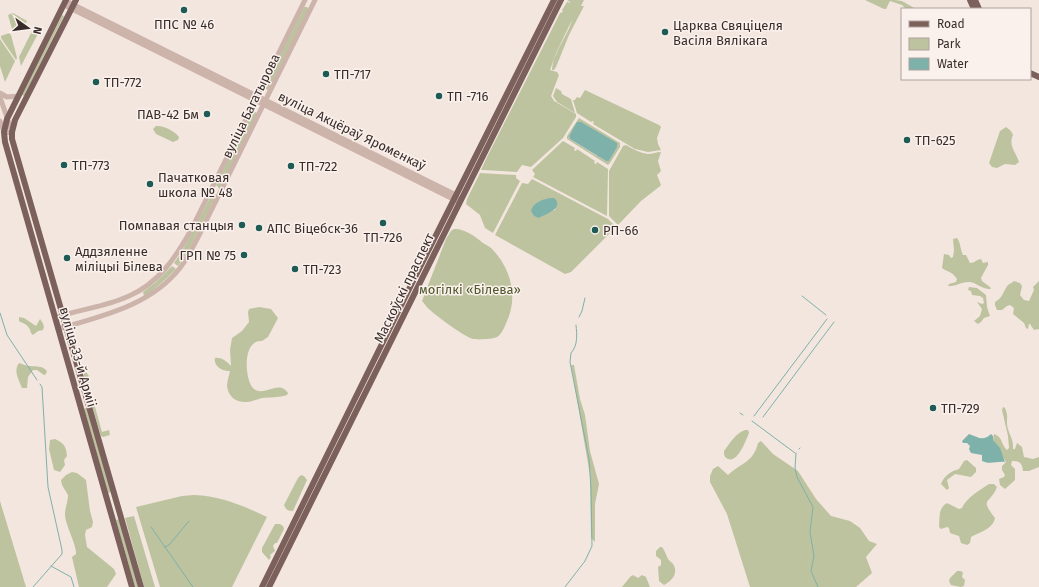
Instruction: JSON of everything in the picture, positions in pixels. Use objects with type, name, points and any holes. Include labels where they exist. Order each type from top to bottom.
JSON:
[{"type":"main road","name":"Маскоўскі праспект","points":[[269,587],[395,324],[554,0]]},
{"type":"main road","name":"Маскоўскі праспект","points":[[456,199],[561,0]]},
{"type":"main road","points":[[4,132],[7,119],[65,2]]},
{"type":"main road","points":[[12,132],[23,104],[74,5]]},
{"type":"main road","points":[[17,98],[23,104]]},
{"type":"main road","name":"вуліца 33-й Арміі","points":[[4,132],[5,142],[132,587]]},
{"type":"main road","name":"вуліца 33-й Арміі","points":[[12,132],[12,140],[34,211],[141,587]]},
{"type":"main road","points":[[25,213],[30,215],[34,211]]},
{"type":"main road","points":[[28,221],[31,216],[36,219]]},
{"type":"main road","name":"Маскоўскі праспект","points":[[262,587],[395,324]]},
{"type":"main road","points":[[79,403],[84,405],[87,400]]},
{"type":"main road","points":[[82,410],[85,406],[90,409]]},
{"type":"street","points":[[305,0],[310,4],[315,1]]},
{"type":"street","name":"вуліца Багатырова","points":[[55,318],[134,294],[161,274],[180,249],[305,0]]},
{"type":"street","name":"вуліца Багатырова","points":[[58,328],[119,310],[147,298],[162,286],[179,268],[190,253],[315,1]]},
{"type":"street","name":"вуліца Акцёраў Яроменкаў","points":[[65,2],[74,5],[255,98],[264,106],[456,199]]},
{"type":"street","points":[[302,6],[308,5],[310,11]]},
{"type":"street","points":[[0,93],[7,97],[17,98]]},
{"type":"street","name":"вуліца 33-й Арміі","points":[[0,97],[12,132]]},
{"type":"street","name":"вуліца Акцёраў Яроменкаў","points":[[255,98],[266,100],[456,199]]},
{"type":"street","name":"вуліца 33-й Арміі","points":[[0,121],[4,132]]},
{"type":"street","points":[[4,132],[12,132]]},
{"type":"street","points":[[214,183],[214,186],[217,189],[223,188]]},
{"type":"street","points":[[209,193],[212,191],[216,192],[218,198]]},
{"type":"street","points":[[142,289],[140,292],[141,296],[147,298]]},
{"type":"street","points":[[134,294],[138,294],[138,302]]},
{"type":"green space","points":[[567,0],[584,0],[581,6],[584,6],[569,35],[556,67],[552,70],[555,57],[572,20],[556,53],[550,70],[557,72],[559,75],[551,96],[554,101],[576,114],[576,117],[563,138],[531,167],[522,165],[517,172],[481,170],[560,13],[563,12],[562,10],[567,2],[570,4],[570,2]]},
{"type":"green space","points":[[865,0],[902,1],[914,8],[905,8],[902,5],[890,1],[886,9]]},
{"type":"green space","points":[[304,7],[309,9],[268,90],[263,88]]},
{"type":"green space","points":[[13,13],[27,21],[24,27],[14,31],[8,15]]},
{"type":"green space","points":[[62,15],[64,16],[24,96],[22,95]]},
{"type":"green space","points":[[35,25],[41,28],[21,66],[19,57]]},
{"type":"green space","points":[[9,33],[16,52],[16,60],[1,38],[1,36]]},
{"type":"green space","points":[[0,39],[15,61],[5,82],[0,66]]},
{"type":"green space","points":[[556,88],[561,91],[562,94],[571,99],[575,113],[557,102],[553,96]]},
{"type":"green space","points":[[585,90],[659,125],[661,127],[657,138],[661,150],[648,152],[635,149],[593,124],[594,122],[591,122],[577,113],[573,100],[577,97],[580,98]]},
{"type":"green space","points":[[252,110],[257,113],[221,188],[219,188],[216,185]]},
{"type":"green space","points":[[579,118],[620,143],[620,147],[608,165],[567,139],[567,136]],"holes":[[[586,125],[599,135],[600,139],[611,149],[614,146],[614,142],[617,144],[609,161],[599,157],[602,156],[605,159],[609,150],[607,148],[602,151],[592,146],[591,148],[597,153],[597,156],[570,139],[569,136],[572,131],[584,140],[589,134]]]},
{"type":"green space","points":[[156,126],[162,126],[172,131],[179,137],[178,140],[173,142],[156,134],[153,129]]},
{"type":"green space","points":[[1006,127],[1013,135],[1011,142],[1019,162],[1015,165],[1005,164],[997,168],[992,167],[989,163],[1000,131]]},
{"type":"green space","points":[[563,141],[575,148],[574,150],[576,151],[577,149],[595,161],[594,163],[596,164],[597,162],[608,169],[607,216],[533,177],[535,174],[532,170]]},
{"type":"green space","points":[[626,145],[637,151],[650,154],[661,152],[658,161],[661,171],[657,175],[661,185],[641,201],[618,225],[609,216],[609,171],[623,146]]},
{"type":"green space","points":[[480,173],[516,175],[516,178],[520,181],[493,233],[485,228],[480,215],[466,204]]},
{"type":"green space","points":[[532,179],[608,219],[616,227],[571,272],[565,274],[495,235],[522,183],[528,184]],"holes":[[[543,200],[556,209],[539,218],[534,205]]]},
{"type":"green space","points":[[213,192],[216,196],[191,246],[178,266],[174,263],[181,253]]},
{"type":"green space","name":"могілкі «Білева»","points":[[454,229],[470,233],[491,248],[499,258],[508,274],[511,284],[512,302],[510,312],[502,332],[497,337],[489,339],[473,339],[439,317],[422,301],[446,239]]},
{"type":"green space","points":[[957,238],[963,255],[966,255],[970,263],[981,259],[983,263],[988,262],[988,265],[981,278],[982,281],[991,289],[970,282],[948,286],[949,284],[956,282],[957,279],[951,273],[942,268],[944,254],[949,255],[951,258],[953,257],[953,239]]},
{"type":"green space","points":[[172,266],[176,269],[146,296],[144,296],[143,292],[155,283]]},
{"type":"green space","points":[[1014,281],[1020,283],[1022,286],[1020,295],[1024,300],[1029,301],[1034,290],[1033,287],[1039,281],[1039,329],[1034,330],[1030,324],[1028,329],[1026,328],[1024,323],[1013,314],[1014,308],[1010,305],[1002,310],[997,310],[995,302],[1008,285]]},
{"type":"green space","points":[[969,287],[977,288],[986,295],[987,307],[990,316],[984,318],[978,324],[974,321],[980,316],[982,309],[977,302],[982,304],[984,303],[983,298],[972,295],[971,291],[968,290]]},
{"type":"green space","points":[[259,307],[271,309],[278,318],[268,337],[262,341],[255,342],[251,347],[247,362],[248,379],[254,389],[258,391],[280,388],[284,389],[288,393],[287,395],[280,397],[262,398],[249,402],[243,402],[237,400],[229,393],[227,384],[230,371],[224,371],[219,368],[216,364],[215,358],[226,361],[231,366],[230,350],[232,338],[242,331],[249,322],[249,309]]},
{"type":"green space","points":[[19,317],[24,318],[36,326],[40,319],[44,327],[43,330],[38,331],[33,335],[27,326],[19,321]]},
{"type":"green space","points":[[19,363],[27,366],[43,368],[47,371],[46,374],[44,375],[37,370],[33,370],[28,377],[27,388],[22,388],[17,372],[17,366]]},
{"type":"green space","points":[[571,365],[574,365],[580,399],[585,415],[590,451],[599,484],[595,504],[595,542],[591,538],[590,475]]},
{"type":"green space","points":[[86,372],[89,376],[87,378],[102,432],[109,430],[110,435],[103,437],[101,436],[83,375]]},
{"type":"green space","points":[[1003,407],[1005,408],[1007,414],[1007,426],[1013,449],[1015,449],[1017,443],[1022,447],[1024,457],[1033,459],[1039,457],[1039,467],[1029,471],[1023,471],[1020,463],[1017,461],[1012,461],[1011,465],[1015,469],[1015,480],[1005,489],[1000,485],[999,479],[1005,475],[1002,470],[1002,466],[1006,462],[993,440],[994,434],[997,435],[1007,450],[1009,448],[1002,410]]},
{"type":"green space","points":[[86,408],[111,492],[108,493],[84,409]]},
{"type":"green space","points":[[745,430],[748,430],[749,433],[744,445],[735,458],[728,459],[724,456],[724,451],[736,436]]},
{"type":"green space","points":[[55,439],[64,445],[67,453],[64,460],[65,465],[60,472],[54,470],[49,449],[50,440]]},
{"type":"green space","points":[[761,441],[773,454],[798,471],[816,499],[831,516],[850,521],[860,528],[869,541],[877,544],[866,557],[872,573],[856,587],[750,587],[727,514],[710,482],[710,476],[713,469],[718,466],[728,475],[753,455],[758,443]]},
{"type":"green space","points":[[967,460],[976,468],[976,472],[971,477],[955,474],[947,480],[949,488],[947,490],[941,484],[946,476],[959,469],[964,461]]},
{"type":"green space","points":[[72,472],[77,473],[86,480],[93,522],[92,527],[86,530],[85,535],[87,547],[114,569],[116,574],[107,587],[79,587],[72,557],[76,554],[76,550],[67,524],[65,512],[68,495],[62,485],[61,480]]},
{"type":"green space","points":[[301,475],[307,480],[293,511],[288,510],[284,505]]},
{"type":"green space","points":[[989,484],[994,484],[997,487],[987,501],[988,507],[995,518],[994,522],[989,528],[971,537],[970,543],[967,545],[961,543],[959,536],[950,533],[949,528],[947,527],[941,529],[939,527],[940,513],[944,505],[947,503],[959,509],[962,508],[970,498]]},
{"type":"green space","points":[[194,495],[214,497],[241,505],[267,517],[232,587],[160,587],[136,507],[182,496]]},
{"type":"green space","points":[[0,501],[26,587],[0,587]]},
{"type":"green space","points":[[134,516],[155,587],[144,587],[125,518]]},
{"type":"green space","points":[[119,519],[138,587],[135,587],[116,520]]},
{"type":"green space","points":[[275,524],[280,524],[284,529],[277,543],[273,546],[275,551],[270,555],[271,557],[269,560],[262,552],[262,548]]},
{"type":"green space","points":[[660,547],[663,548],[668,559],[675,567],[674,576],[664,585],[659,581],[658,567],[661,565],[661,560],[656,556],[656,551]]},
{"type":"green space","points":[[957,571],[963,572],[962,577],[965,580],[964,586],[961,587],[951,585],[949,581]]},
{"type":"green space","points":[[633,575],[638,578],[642,575],[646,577],[650,587],[622,587]]},
{"type":"water","points":[[577,122],[581,122],[617,143],[617,147],[609,161],[606,161],[570,139],[569,136]]},
{"type":"water","points":[[550,198],[554,198],[557,202],[556,208],[550,213],[539,218],[534,216],[531,211],[534,205]]},
{"type":"water","points":[[969,434],[985,438],[991,434],[993,436],[993,440],[1000,448],[1005,462],[985,462],[982,461],[982,455],[971,453],[969,449],[970,446],[962,441]]},
{"type":"waterway","points":[[802,296],[826,315]]},
{"type":"waterway","points":[[579,317],[585,298]]},
{"type":"waterway","points":[[0,313],[7,335],[37,380]]},
{"type":"waterway","points":[[754,416],[827,319]]},
{"type":"waterway","points":[[763,417],[834,322]]},
{"type":"waterway","points":[[565,587],[585,561],[592,546],[589,459],[570,362],[571,353],[575,347],[577,332],[576,325]]},
{"type":"waterway","points":[[33,587],[62,554],[48,487],[42,387],[40,384]]},
{"type":"waterway","points":[[752,421],[795,453]]},
{"type":"waterway","points":[[796,453],[795,468],[797,477],[813,507],[810,532],[814,556],[811,571],[818,587]]},
{"type":"waterway","points":[[165,547],[169,545],[189,521]]},
{"type":"waterway","points":[[151,527],[193,587]]},
{"type":"waterway","points":[[51,566],[71,577],[74,587]]},
{"type":"place","name":"ППС № 46","points":[[184,10]]},
{"type":"place","name":"Царква Свяціцеля Васіля Вялікага","points":[[665,32]]},
{"type":"place","name":"ТП-717","points":[[326,74]]},
{"type":"place","name":"ТП-772","points":[[96,82]]},
{"type":"place","name":"ТП -716","points":[[439,96]]},
{"type":"place","name":"ПАВ-42 Бм","points":[[207,114]]},
{"type":"place","name":"ТП-625","points":[[907,140]]},
{"type":"place","name":"ТП-773","points":[[64,165]]},
{"type":"place","name":"ТП-722","points":[[291,166]]},
{"type":"place","name":"Пачатковая школа № 48","points":[[150,184]]},
{"type":"place","name":"ТП-726","points":[[383,223]]},
{"type":"place","name":"Помпавая станцыя","points":[[242,225]]},
{"type":"place","name":"АПС Віцебск-36","points":[[259,228]]},
{"type":"place","name":"РП-66","points":[[595,230]]},
{"type":"place","name":"ГРП № 75","points":[[244,255]]},
{"type":"place","name":"Аддзяленне міліцыі Білева","points":[[67,258]]},
{"type":"place","name":"ТП-723","points":[[295,269]]},
{"type":"place","name":"ТП-729","points":[[933,408]]}]
